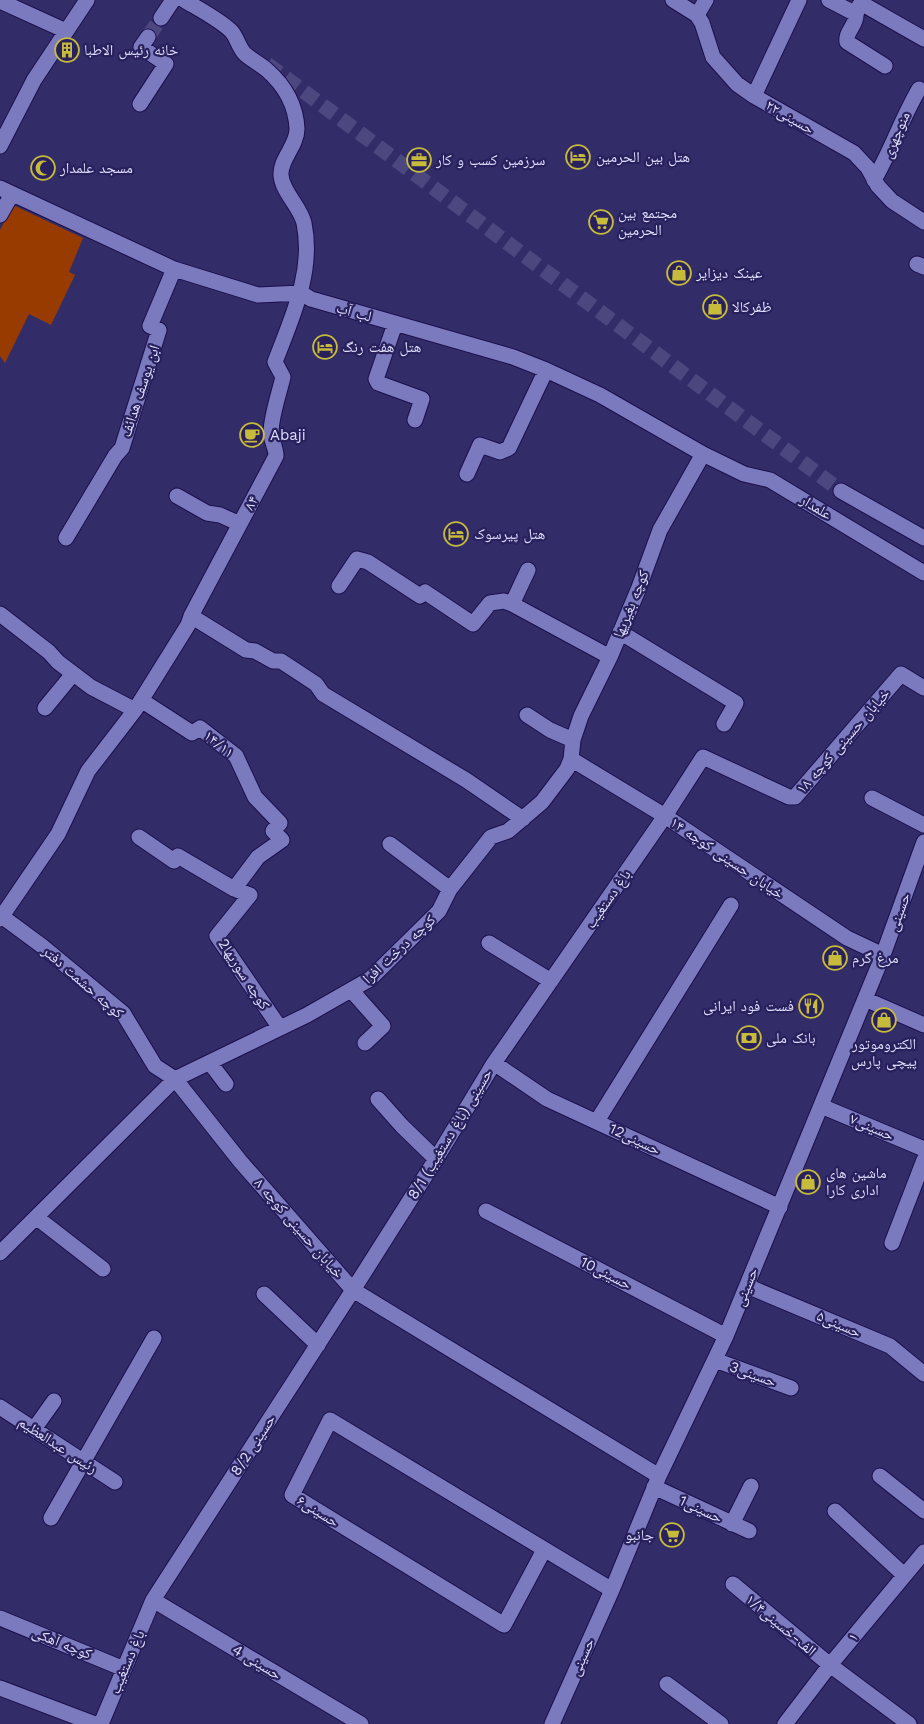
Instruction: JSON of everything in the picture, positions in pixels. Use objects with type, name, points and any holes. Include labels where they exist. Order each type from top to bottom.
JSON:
[{"type":"street","points":[[0,146],[34,80],[87,0]]},
{"type":"street","points":[[161,18],[173,0]]},
{"type":"street","name":"۸۴","points":[[0,917],[58,834],[88,771],[138,705],[188,625],[276,456],[276,446],[271,439],[271,429],[283,377],[275,362],[301,293],[305,266],[303,221],[298,208],[284,185],[281,174],[297,132],[296,116],[292,103],[283,88],[267,70],[244,54],[230,30],[184,0]]},
{"type":"street","points":[[672,0],[697,15],[706,0]]},
{"type":"street","points":[[754,96],[799,0]]},
{"type":"street","points":[[830,0],[859,6],[924,39]]},
{"type":"street","points":[[0,1],[66,31]]},
{"type":"street","points":[[859,6],[856,19],[846,37],[846,42],[885,66]]},
{"type":"street","name":"حسینی۲۲","points":[[697,15],[702,23],[713,57],[737,84],[754,96],[854,153],[868,168],[874,180],[892,201],[924,222]]},
{"type":"street","points":[[140,104],[166,64],[141,48],[148,37]]},
{"type":"street","name":"منوچهری","points":[[874,180],[884,163],[907,109],[919,89]]},
{"type":"street","points":[[0,215],[6,191]]},
{"type":"street","name":"لب آب","points":[[6,191],[174,269],[258,295],[301,293],[311,299],[512,358],[546,370],[600,394],[703,454]]},
{"type":"street","name":"ابن یوسف هدائف","points":[[66,538],[115,456],[122,448],[159,330],[150,326],[174,269]]},
{"type":"street","points":[[395,324],[376,379],[378,384],[422,399],[414,420]]},
{"type":"street","points":[[467,474],[480,444],[500,452],[509,448],[546,370]]},
{"type":"street","name":"علمدار","points":[[703,454],[750,477],[770,480],[924,573]]},
{"type":"street","name":"کوچه بغیریها","points":[[571,759],[573,740],[581,716],[610,657],[638,590],[660,530],[703,454]]},
{"type":"street","points":[[841,491],[924,538]]},
{"type":"street","points":[[177,496],[207,513],[220,515],[240,524]]},
{"type":"street","points":[[339,586],[357,558],[368,562],[420,596],[424,592],[473,624],[490,603],[504,601],[610,657]]},
{"type":"street","points":[[512,604],[528,570]]},
{"type":"street","points":[[0,614],[91,687],[138,705]]},
{"type":"street","points":[[191,616],[246,650],[255,651],[273,661],[282,662],[316,684],[323,694],[466,780],[523,819]]},
{"type":"street","points":[[620,632],[736,703],[724,724]]},
{"type":"street","points":[[45,708],[73,674]]},
{"type":"street","name":"خیابان حسینی کوچه ۱۸","points":[[703,757],[789,797],[795,797],[901,674],[924,688]]},
{"type":"street","name":"۱۴/۱۱","points":[[138,705],[192,733],[200,728],[236,756],[256,797],[280,823],[273,830],[282,840],[258,856],[234,889]]},
{"type":"street","points":[[527,715],[550,730],[573,740]]},
{"type":"street","name":"باغ دستغیب","points":[[551,981],[665,816],[703,757]]},
{"type":"street","name":"کوچه درخت افرا","points":[[175,1079],[280,1028],[370,979],[440,911],[450,889],[491,837],[508,831],[542,802],[567,769],[571,759]]},
{"type":"street","name":"خیابان حسینی کوچه ۱۴","points":[[571,759],[665,816],[847,938],[883,955]]},
{"type":"street","points":[[872,798],[924,825]]},
{"type":"street","points":[[139,837],[174,861],[178,856],[234,889]]},
{"type":"street","name":"حسینی","points":[[552,1724],[612,1590],[657,1482],[726,1336],[883,955],[924,842]]},
{"type":"street","points":[[390,844],[450,889]]},
{"type":"street","name":"کوچه سوریها2","points":[[234,889],[250,895],[217,936],[234,964],[280,1028]]},
{"type":"street","points":[[597,1121],[731,905]]},
{"type":"street","name":"کوچه حشمت دفتر","points":[[0,917],[49,952],[123,1013],[155,1066],[175,1079]]},
{"type":"street","points":[[489,943],[551,981]]},
{"type":"street","name":"8/1 حسینی (باغ دستغیب)","points":[[353,1290],[494,1063],[551,981]]},
{"type":"street","points":[[351,990],[383,1026],[365,1043]]},
{"type":"street","points":[[865,999],[924,1025]]},
{"type":"street","points":[[210,1063],[226,1084]]},
{"type":"street","name":"حسینی12","points":[[494,1063],[547,1099],[780,1207]]},
{"type":"street","points":[[0,1252],[175,1079]]},
{"type":"street","name":"خیابان حسینی کوچه ۸","points":[[175,1079],[240,1160],[353,1290],[657,1482]]},
{"type":"street","points":[[378,1099],[402,1126],[436,1159]]},
{"type":"street","name":"حسینی۷","points":[[821,1106],[924,1149]]},
{"type":"street","points":[[892,1243],[924,1160]]},
{"type":"street","name":"حسینی10","points":[[486,1211],[726,1336]]},
{"type":"street","points":[[36,1216],[103,1269]]},
{"type":"street","name":"حسینی۵","points":[[747,1286],[890,1346],[924,1374]]},
{"type":"street","name":"8/2 حسینی","points":[[153,1600],[353,1290]]},
{"type":"street","points":[[264,1294],[318,1345]]},
{"type":"street","points":[[51,1518],[154,1338]]},
{"type":"street","name":"حسینی3","points":[[714,1360],[791,1388]]},
{"type":"street","points":[[34,1429],[54,1401]]},
{"type":"street","name":"رئیس عبدالعظیم","points":[[0,1407],[115,1482]]},
{"type":"street","name":"حسینی۶","points":[[544,1550],[504,1625],[292,1495],[330,1420],[612,1590]]},
{"type":"street","points":[[880,1476],[924,1512]]},
{"type":"street","name":"حسینی1","points":[[657,1482],[732,1524],[749,1531]]},
{"type":"street","points":[[732,1524],[751,1486]]},
{"type":"street","points":[[835,1511],[904,1575]]},
{"type":"street","name":"۱","points":[[785,1724],[830,1665],[904,1575],[921,1560]]},
{"type":"street","name":"الف-خسینی۱/۴","points":[[732,1584],[830,1665],[909,1724]]},
{"type":"street","name":"باغ دستغیب","points":[[101,1724],[153,1600]]},
{"type":"street","name":"حسینی 4","points":[[153,1600],[361,1724]]},
{"type":"street","name":"کوچه آهکی","points":[[0,1618],[124,1669]]},
{"type":"street","points":[[668,1684],[721,1724]]},
{"type":"street","points":[[0,1688],[95,1724]]},
{"type":"shaded area","points":[[13,205],[83,238],[69,272],[75,275],[51,325],[29,314],[5,363],[0,356],[0,230]]},
{"type":"tunnel","points":[[148,37],[161,18]]},
{"type":"tunnel","points":[[267,64],[841,491]]},
{"type":"place","name":"خانه رئیس الاطبا","points":[[67,50]]},
{"type":"place","name":"هتل بین‌ الحرمین","points":[[578,157]]},
{"type":"place","name":"سرزمین کسب و کار","points":[[419,160]]},
{"type":"place","name":"مسجد علمدار","points":[[43,168]]},
{"type":"place","name":"مجتمع بین الحرمین","points":[[601,222]]},
{"type":"place","name":"عینک دیزایر","points":[[679,273]]},
{"type":"place","name":"ظفرکالا","points":[[715,307]]},
{"type":"place","name":"هتل هفت رنگ","points":[[325,347]]},
{"type":"place","name":"Abaji","points":[[252,435]]},
{"type":"place","name":"هتل پیرسوک","points":[[456,534]]},
{"type":"place","name":"مرغ گرم","points":[[835,958]]},
{"type":"place","name":"فست فود ایرانی","points":[[811,1006]]},
{"type":"place","name":"الکتروموتور پیچی پارس","points":[[884,1020]]},
{"type":"place","name":"بانک ملی","points":[[749,1038]]},
{"type":"place","name":"ماشین های اداری کارا","points":[[808,1182]]},
{"type":"place","name":"جانبو","points":[[672,1535]]}]
